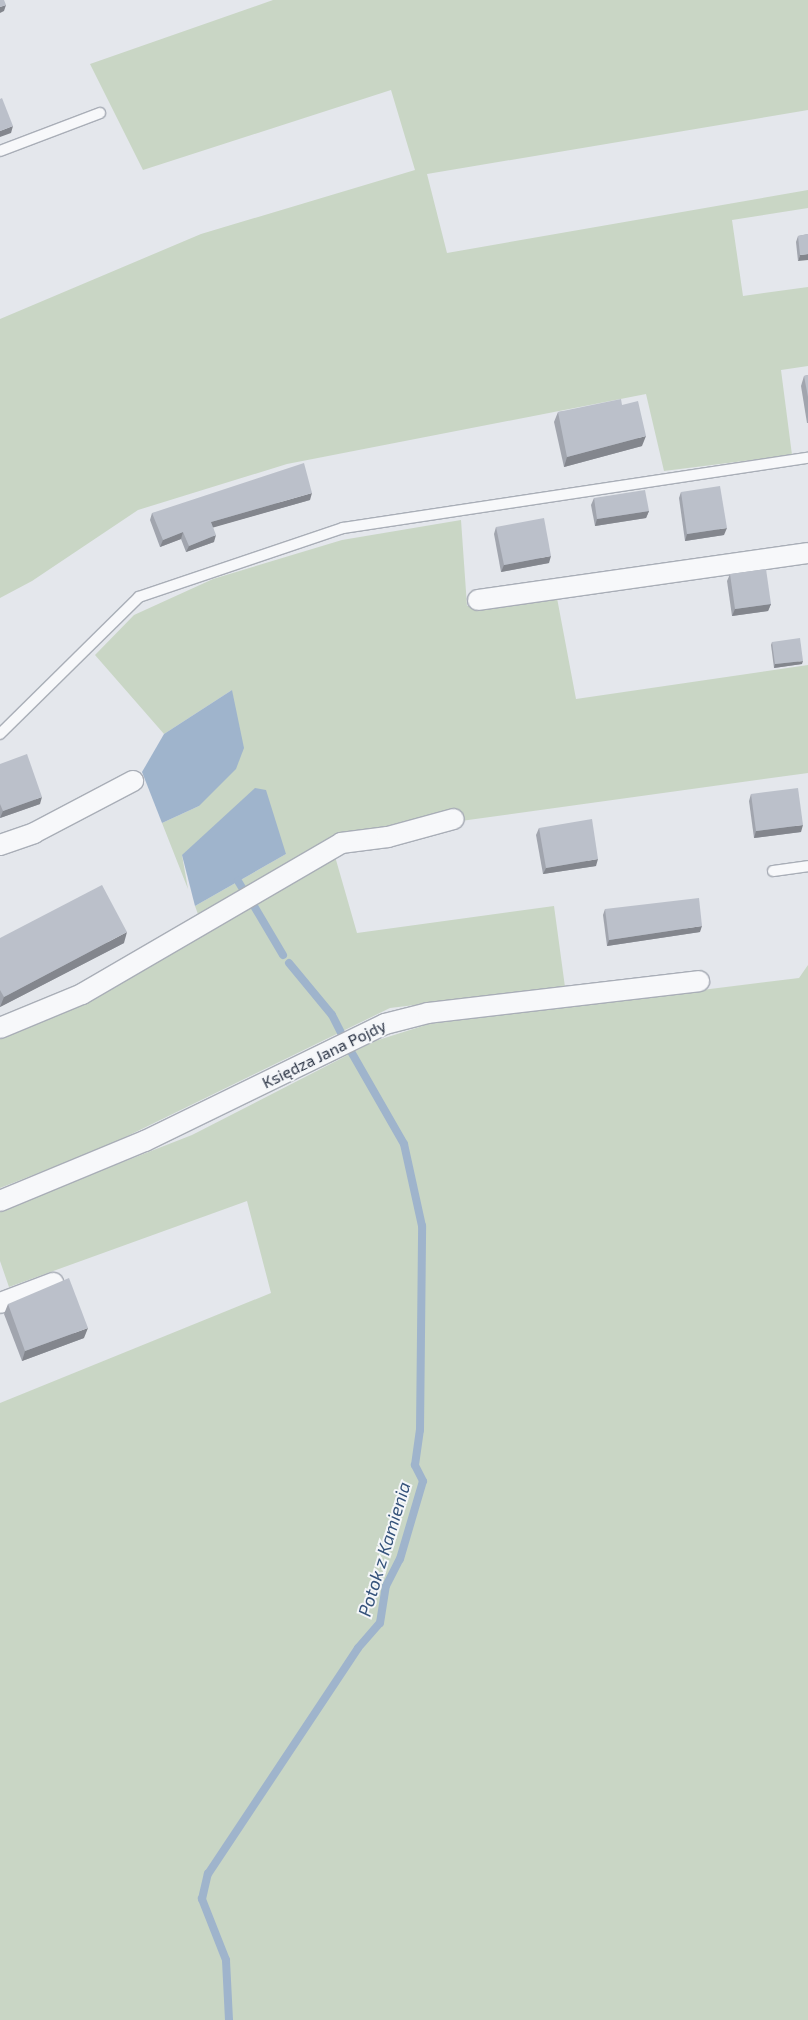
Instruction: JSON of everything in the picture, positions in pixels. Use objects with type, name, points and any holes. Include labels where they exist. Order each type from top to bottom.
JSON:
[{"type":"street","points":[[478,600],[808,553]]},
{"type":"street","points":[[0,845],[34,833],[133,781]]},
{"type":"street","points":[[0,1028],[82,994],[341,843],[388,837],[454,819]]},
{"type":"street","name":"Księdza Jana Pojdy","points":[[0,1201],[144,1142],[385,1024],[428,1013],[699,981]]},
{"type":"street","points":[[0,1303],[53,1283]]},
{"type":"lane","points":[[0,151],[100,113]]},
{"type":"lane","points":[[0,734],[139,598],[148,594],[343,528],[808,458]]},
{"type":"lane","points":[[773,871],[808,866]]},
{"type":"green space","points":[[273,0],[808,0],[808,110],[427,174],[447,253],[808,190],[808,208],[732,220],[743,296],[808,287],[808,366],[781,370],[792,455],[664,471],[646,394],[287,464],[138,510],[32,581],[0,598],[0,319],[201,234],[415,170],[391,90],[143,170],[90,64]]},
{"type":"green space","points":[[461,520],[467,606],[557,598],[576,699],[808,665],[808,773],[330,839],[357,933],[554,906],[565,987],[390,1008],[107,1146],[0,1188],[0,1020],[72,989],[199,917],[195,906],[286,854],[182,855],[188,889],[162,823],[199,806],[232,690],[164,734],[95,655],[134,615],[213,579],[342,540]]},
{"type":"green space","points":[[808,965],[808,2020],[0,2020],[0,1403],[271,1293],[247,1201],[9,1287],[0,1261],[0,1210],[192,1135],[375,1041],[429,1024],[799,978]]},
{"type":"water","points":[[232,690],[244,748],[236,769],[199,806],[162,823],[142,772],[164,734]]},
{"type":"water","points":[[255,788],[266,790],[286,854],[195,906],[182,855]]},
{"type":"building","points":[[0,0],[4,0],[6,5],[0,7]]},
{"type":"building","points":[[2,98],[13,126],[0,131],[0,99]]},
{"type":"building","points":[[808,234],[808,254],[800,255],[798,236]]},
{"type":"building","points":[[808,375],[808,397],[804,376]]},
{"type":"building","points":[[621,399],[622,405],[638,401],[646,436],[567,457],[558,412]]},
{"type":"building","points":[[304,463],[312,493],[211,522],[216,535],[189,546],[183,532],[163,540],[152,513]]},
{"type":"building","points":[[720,486],[727,528],[687,534],[681,492]]},
{"type":"building","points":[[645,490],[649,511],[597,519],[594,498]]},
{"type":"building","points":[[544,518],[551,556],[504,565],[496,527]]},
{"type":"building","points":[[766,569],[771,604],[735,609],[730,574]]},
{"type":"building","points":[[800,638],[803,661],[775,664],[772,642]]},
{"type":"building","points":[[27,754],[42,797],[3,811],[0,804],[0,764]]},
{"type":"building","points":[[798,788],[803,825],[756,831],[751,794]]},
{"type":"building","points":[[592,819],[598,859],[546,868],[539,828]]},
{"type":"building","points":[[102,885],[127,932],[4,997],[0,990],[0,938]]},
{"type":"building","points":[[699,898],[702,926],[609,940],[605,909]]},
{"type":"building","points":[[69,1278],[88,1328],[25,1351],[8,1304]]},
{"type":"waterway","name":"Potok z Kamienia","points":[[238,881],[244,891]]},
{"type":"waterway","name":"Potok z Kamienia","points":[[254,906],[283,955]]},
{"type":"waterway","name":"Potok z Kamienia","points":[[289,963],[332,1015],[342,1035]]},
{"type":"waterway","name":"Potok z Kamienia","points":[[229,2020],[226,1960],[202,1899],[208,1874],[358,1648],[380,1623],[386,1586],[400,1559],[423,1481],[415,1465],[420,1430],[422,1226],[404,1144],[349,1048]]}]
